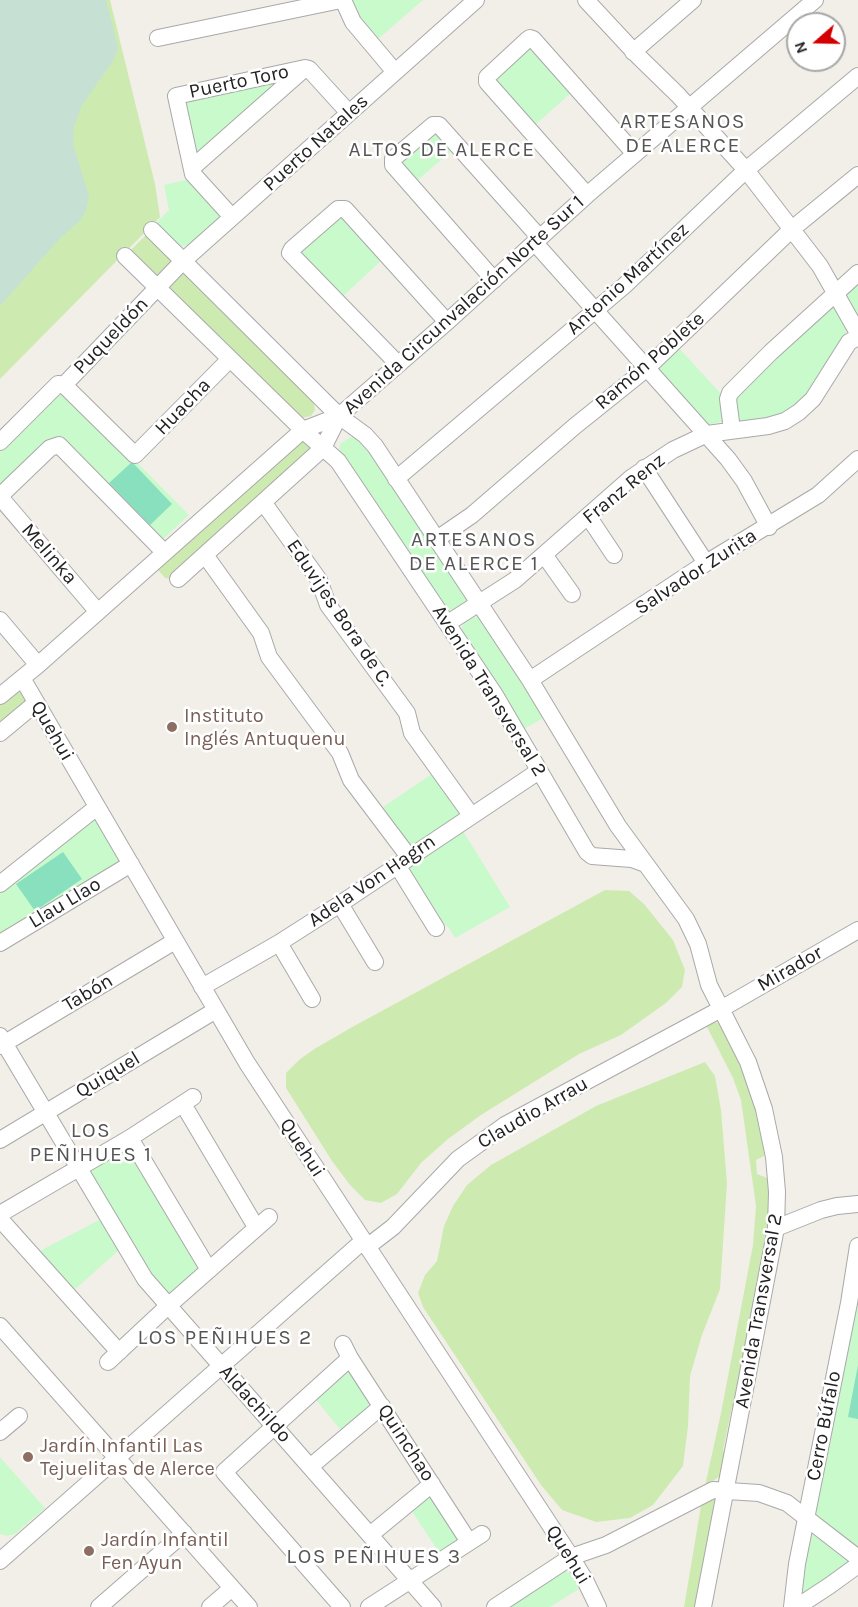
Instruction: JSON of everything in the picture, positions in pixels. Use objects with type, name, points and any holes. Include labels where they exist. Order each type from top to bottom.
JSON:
[{"type":"street","points":[[158,38],[342,0],[353,22],[395,72]]},
{"type":"street","name":"Puerto Natales","points":[[158,288],[183,261],[477,0]]},
{"type":"street","points":[[633,51],[693,0]]},
{"type":"street","name":"Avenida Circunvalación Norte Sur 1","points":[[0,696],[303,430],[339,416],[587,195],[815,0]]},
{"type":"street","points":[[595,3],[633,51],[689,106],[746,170],[820,267],[858,335]]},
{"type":"street","points":[[587,195],[487,82],[487,77],[530,38],[635,154]]},
{"type":"street","points":[[192,168],[304,68]]},
{"type":"street","name":"Puerto Toro","points":[[232,217],[193,174],[176,99],[178,95],[304,68],[309,69],[349,113]]},
{"type":"street","name":"Antonio Martínez","points":[[396,479],[640,271],[746,170],[858,76]]},
{"type":"street","points":[[494,280],[392,163],[436,124],[646,369],[707,434],[744,481],[769,526]]},
{"type":"street","name":"Ramón Poblete","points":[[436,539],[472,515],[575,426],[646,369],[792,230],[858,175]]},
{"type":"street","points":[[398,364],[290,253],[292,249],[341,208],[447,322]]},
{"type":"street","name":"Avenida Transversal 2","points":[[152,230],[339,416],[372,442],[530,680],[643,863],[692,929],[709,985],[748,1062],[764,1109],[776,1174],[776,1228],[703,1607]]},
{"type":"street","name":"Avenida Transversal 2","points":[[125,256],[342,466],[495,695],[587,852],[592,856],[632,859],[643,863]]},
{"type":"street","points":[[732,430],[728,399],[730,393],[858,273]]},
{"type":"street","name":"Puqueldón","points":[[0,441],[58,384],[64,385],[158,288]]},
{"type":"street","name":"Franz Renz","points":[[448,624],[515,580],[644,468],[673,450],[707,434],[768,426],[785,421],[799,412],[813,399],[849,342],[858,335]]},
{"type":"street","name":"Huacha","points":[[64,385],[135,455],[230,359]]},
{"type":"street","points":[[178,579],[323,448],[339,416]]},
{"type":"street","points":[[0,496],[50,447],[56,444],[62,446],[164,552]]},
{"type":"street","name":"Salvador Zurita","points":[[530,680],[706,564],[818,495],[858,459]]},
{"type":"street","points":[[644,468],[706,564]]},
{"type":"street","name":"Melinka","points":[[0,496],[98,612]]},
{"type":"street","name":"Eduvijes Bora de C.","points":[[263,502],[320,580],[328,605],[407,713],[412,733],[471,815]]},
{"type":"street","points":[[588,516],[614,555]]},
{"type":"street","points":[[205,555],[261,633],[269,657],[340,753],[351,780],[403,861],[436,928]]},
{"type":"street","points":[[545,555],[572,594]]},
{"type":"street","points":[[0,620],[38,665]]},
{"type":"street","name":"Quehui","points":[[22,678],[247,1063],[571,1557],[598,1607]]},
{"type":"street","points":[[0,733],[36,703]]},
{"type":"street","name":"Adela Von Hagrn","points":[[202,987],[279,943],[340,904],[539,771]]},
{"type":"street","points":[[0,884],[97,807]]},
{"type":"street","name":"Llau Llao","points":[[0,943],[130,864]]},
{"type":"street","points":[[340,904],[375,962]]},
{"type":"street","name":"Mirador","points":[[722,1009],[858,930]]},
{"type":"street","name":"Tabón","points":[[1,1042],[175,940]]},
{"type":"street","points":[[279,943],[312,999]]},
{"type":"street","name":"Claudio Arrau","points":[[3,1553],[365,1244],[393,1227],[458,1159],[506,1125],[722,1009]]},
{"type":"street","name":"Quiquel","points":[[0,1140],[216,1010]]},
{"type":"street","name":"Aldachildo","points":[[1,1042],[145,1279],[433,1607]]},
{"type":"street","points":[[188,1100],[263,1222],[114,1357],[0,1216],[130,1138],[188,1100]]},
{"type":"street","points":[[130,1138],[209,1270]]},
{"type":"street","points":[[776,1228],[821,1210],[858,1204]]},
{"type":"street","name":"Cerro Búfalo","points":[[792,1607],[806,1516],[849,1303],[858,1246]]},
{"type":"street","points":[[0,1326],[249,1607]]},
{"type":"street","name":"Quinchao","points":[[273,1425],[346,1351],[432,1484],[476,1538],[410,1580]]},
{"type":"street","points":[[310,1467],[382,1406]]},
{"type":"street","points":[[0,1432],[19,1416]]},
{"type":"street","points":[[273,1425],[224,1472],[342,1607]]},
{"type":"street","points":[[370,1535],[432,1484]]},
{"type":"street","points":[[495,1607],[571,1557],[592,1551],[713,1490],[772,1497],[787,1503],[858,1558]]},
{"type":"street","points":[[99,1607],[184,1533]]},
{"type":"street","points":[[797,1607],[830,1586],[858,1564]]},
{"type":"street","points":[[369,1607],[410,1580]]},
{"type":"street","points":[[210,1607],[232,1588]]},
{"type":"green space","points":[[0,0],[110,0],[155,184],[160,217],[0,379]]},
{"type":"green space","points":[[0,0],[106,0],[118,48],[113,61],[82,105],[74,126],[73,144],[89,196],[86,211],[79,222],[61,237],[0,306]]},
{"type":"green space","points":[[349,0],[423,0],[377,40],[366,29]]},
{"type":"green space","points":[[530,44],[573,91],[533,127],[492,75]]},
{"type":"green space","points":[[283,80],[195,157],[182,100]]},
{"type":"green space","points":[[433,129],[455,148],[413,184],[397,161]]},
{"type":"green space","points":[[190,179],[222,215],[190,244],[180,247],[155,224],[169,210],[164,185]]},
{"type":"green space","points":[[340,213],[383,259],[340,299],[297,250]]},
{"type":"green space","points":[[147,234],[175,262],[158,279],[130,251]]},
{"type":"green space","points":[[185,271],[313,398],[315,410],[311,416],[301,418],[167,288]]},
{"type":"green space","points":[[858,278],[858,318],[846,295]]},
{"type":"green space","points":[[832,303],[848,329],[815,384],[801,401],[786,412],[764,419],[738,422],[736,419],[736,391]]},
{"type":"green space","points":[[677,346],[722,395],[724,421],[708,425],[654,367]]},
{"type":"green space","points":[[63,388],[189,515],[160,542],[63,443],[0,485],[0,445]]},
{"type":"green space","points":[[353,436],[358,438],[371,452],[467,596],[467,601],[453,611],[444,607],[341,454],[339,448],[341,443]]},
{"type":"green space","points":[[302,440],[312,449],[170,579],[165,578],[157,569]]},
{"type":"green space","points":[[132,462],[172,504],[150,525],[109,483]]},
{"type":"green space","points":[[470,616],[479,617],[545,717],[522,730],[461,633],[463,624]]},
{"type":"green space","points":[[18,692],[26,701],[0,725],[0,704]]},
{"type":"green space","points":[[432,774],[460,815],[411,848],[383,807]]},
{"type":"green space","points":[[87,818],[96,819],[120,861],[0,939],[0,888]]},
{"type":"green space","points":[[463,831],[510,907],[455,938],[449,928],[439,920],[409,868],[410,865]]},
{"type":"green space","points":[[63,852],[82,879],[35,911],[16,884]]},
{"type":"green space","points":[[605,890],[629,891],[644,904],[673,940],[685,970],[682,987],[666,1003],[621,1035],[579,1054],[481,1115],[448,1139],[421,1163],[397,1194],[381,1203],[365,1200],[332,1161],[286,1088],[286,1073],[300,1059],[354,1026]]},
{"type":"green space","points":[[719,1023],[740,1058],[755,1102],[766,1151],[764,1156],[756,1160],[757,1174],[767,1178],[770,1182],[772,1204],[736,1407],[732,1407],[723,1450],[726,1454],[722,1475],[705,1486],[753,1245],[756,1206],[741,1100],[733,1078],[706,1025]]},
{"type":"green space","points":[[705,1062],[715,1076],[721,1110],[727,1183],[720,1289],[702,1335],[690,1376],[688,1426],[683,1466],[653,1505],[630,1518],[596,1522],[562,1510],[541,1485],[423,1307],[418,1293],[425,1275],[437,1261],[444,1226],[453,1206],[467,1185],[491,1165],[596,1106]]},
{"type":"green space","points":[[127,1145],[199,1262],[200,1272],[171,1296],[150,1274],[89,1174],[89,1168]]},
{"type":"green space","points":[[101,1219],[119,1250],[72,1292],[36,1253]]},
{"type":"green space","points":[[858,1274],[858,1552],[814,1516]]},
{"type":"green space","points":[[346,1365],[374,1402],[344,1434],[312,1395]]},
{"type":"green space","points":[[858,1365],[858,1419],[848,1417]]},
{"type":"green space","points":[[0,1457],[45,1508],[15,1534],[7,1536],[0,1534]]},
{"type":"green space","points":[[429,1493],[461,1540],[441,1555],[409,1507]]},
{"type":"green space","points":[[716,1498],[697,1607],[684,1607],[702,1500]]},
{"type":"green space","points":[[809,1530],[852,1561],[802,1601],[796,1595]]},
{"type":"green space","points":[[562,1570],[570,1573],[579,1589],[550,1607],[505,1607]]},
{"type":"place","name":"Instituto Inglés Antuquenu","points":[[172,727]]},
{"type":"place","name":"Jardín Infantil Las Tejuelitas de Alerce","points":[[28,1457]]},
{"type":"place","name":"Jardín Infantil Fen Ayun","points":[[89,1551]]},
{"type":"district","name":"ARTESANOS DE ALERCE","points":[[683,134]]},
{"type":"district","name":"ALTOS DE ALERCE","points":[[442,150]]},
{"type":"district","name":"ARTESANOS DE ALERCE 1","points":[[474,552]]},
{"type":"district","name":"LOS PEÑIHUES 1","points":[[91,1143]]},
{"type":"district","name":"LOS PEÑIHUES 2","points":[[225,1338]]},
{"type":"district","name":"LOS PEÑIHUES 3","points":[[374,1557]]}]
